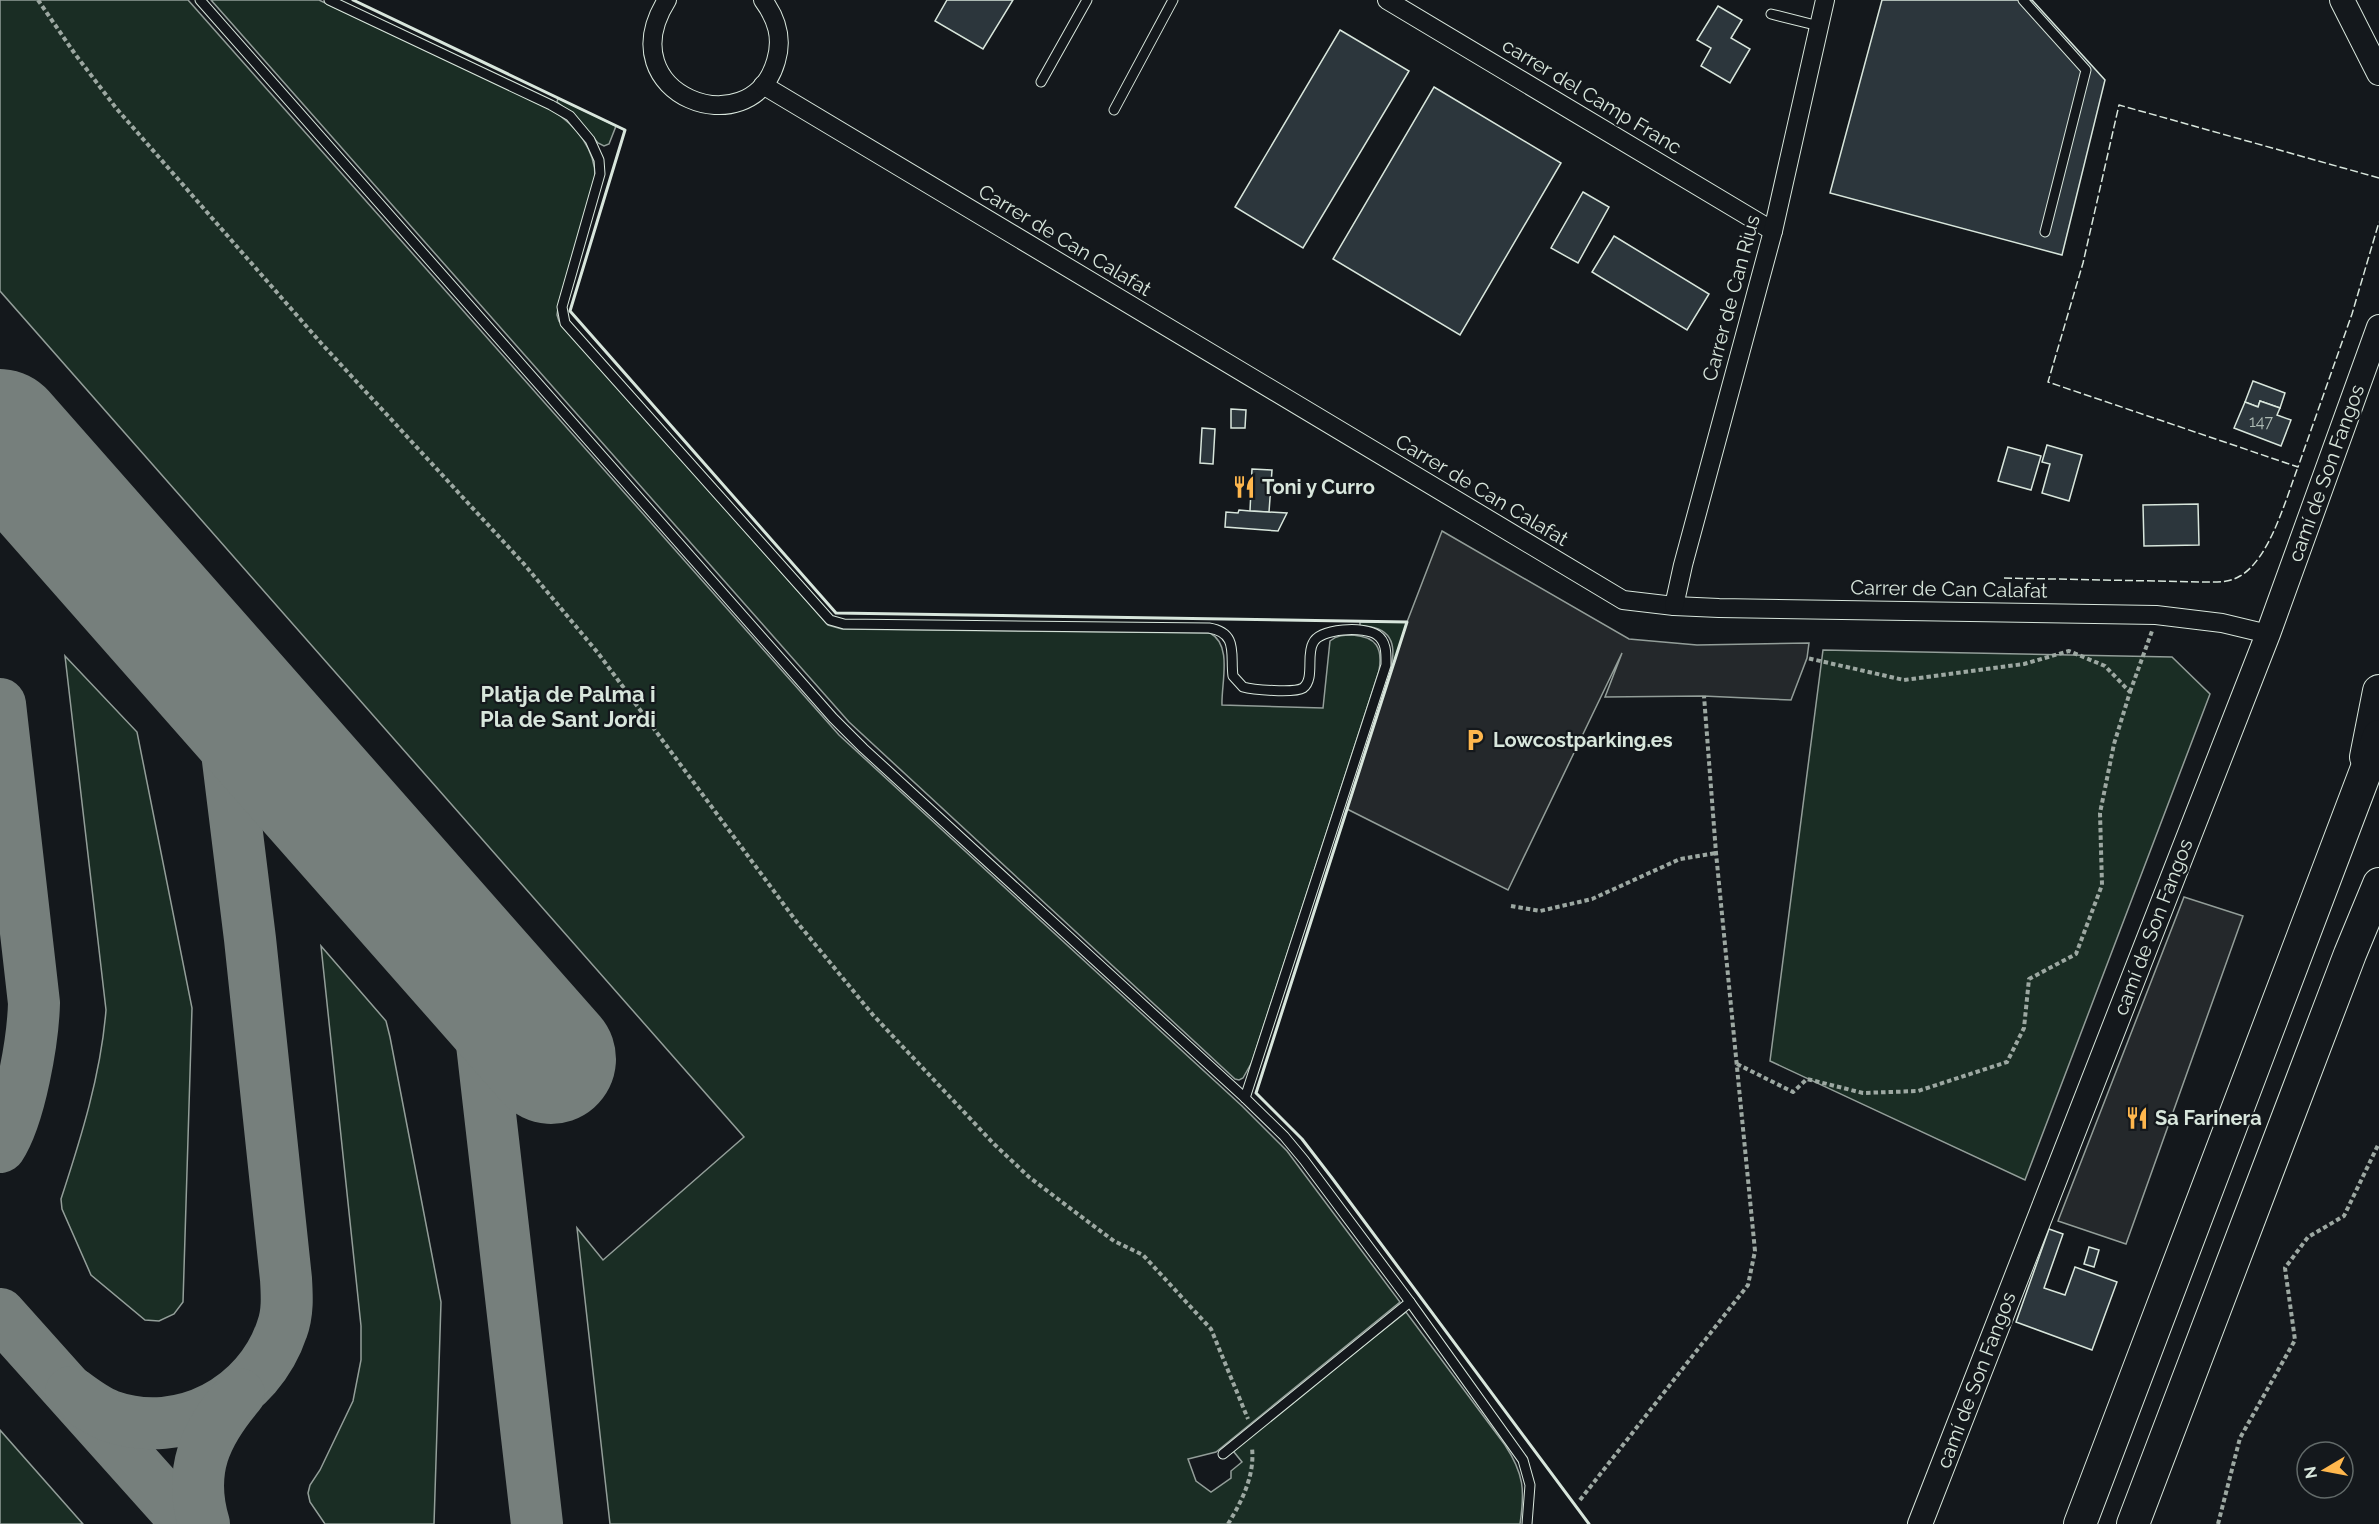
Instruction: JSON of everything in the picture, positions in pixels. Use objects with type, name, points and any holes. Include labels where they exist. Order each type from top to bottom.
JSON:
[{"type":"highway","points":[[2363,778],[2379,691]]},
{"type":"highway","points":[[2080,1524],[2321,894],[2379,736]]},
{"type":"highway","points":[[2133,1524],[2350,954],[2379,884]]},
{"type":"street","points":[[667,0],[656,19],[652,41],[655,63],[666,82],[682,97],[703,105],[725,105],[746,99],[763,85],[774,69],[779,51],[778,31],[773,13],[764,0]]},
{"type":"street","name":"carrer del Camp Franc","points":[[1387,0],[1773,231]]},
{"type":"street","name":"Carrer de Can Rius","points":[[1674,606],[1773,231],[1825,0]]},
{"type":"street","points":[[2342,0],[2379,73]]},
{"type":"street","name":"Carrer de Can Calafat","points":[[763,85],[1623,600],[1674,606],[2156,615],[2222,622],[2268,634]]},
{"type":"street","name":"camí de Son Fangos","points":[[1920,1524],[2268,634],[2379,327]]},
{"type":"lane","points":[[200,0],[833,718],[1245,1098],[1297,1152],[1410,1302],[1523,1460],[1530,1485],[1527,1524]]},
{"type":"lane","points":[[329,0],[551,105],[577,123],[596,151],[600,174],[562,307],[565,323],[830,620],[844,624],[1209,628],[1221,631],[1229,639],[1233,651],[1233,676],[1243,687],[1296,691],[1305,686],[1308,681],[1310,650],[1320,635],[1331,631],[1364,631],[1373,632],[1381,639],[1385,650],[1386,665],[1245,1098]]},
{"type":"lane","points":[[1041,82],[1087,0]]},
{"type":"lane","points":[[1114,110],[1173,0]]},
{"type":"lane","points":[[2023,0],[2086,70],[2045,232]]},
{"type":"lane","points":[[1771,14],[1819,26]]},
{"type":"lane","points":[[1223,1454],[1410,1302]]},
{"type":"path","points":[[38,0],[116,108],[321,343],[524,564],[591,644],[796,921],[873,1015],[994,1144],[1029,1177],[1114,1241],[1143,1255],[1211,1329],[1250,1430],[1254,1461],[1242,1501],[1228,1524]]},
{"type":"path","points":[[1737,1064],[1793,1092],[1807,1080],[1863,1093],[1918,1091],[2007,1062],[2024,1028],[2029,979],[2076,954],[2102,885],[2100,813],[2114,744],[2156,615]]},
{"type":"path","points":[[1807,658],[1904,680],[2024,664],[2069,651],[2105,666],[2130,692]]},
{"type":"path","points":[[1581,1500],[1748,1285],[1755,1251],[1716,853],[1704,696]]},
{"type":"path","points":[[1511,906],[1540,911],[1592,899],[1680,859],[1716,853]]},
{"type":"path","points":[[2218,1524],[2240,1437],[2295,1340],[2285,1268],[2308,1237],[2344,1216],[2379,1143]]},
{"type":"green space","points":[[0,0],[188,0],[839,735],[1242,1106],[1287,1151],[1400,1302],[1216,1452],[1188,1459],[1196,1481],[1211,1492],[1231,1478],[1231,1471],[1242,1462],[1234,1452],[1236,1447],[1406,1312],[1511,1455],[1522,1483],[1520,1524],[610,1524],[577,1228],[603,1260],[744,1137],[0,291]]},
{"type":"green space","points":[[211,0],[319,0],[552,110],[577,131],[589,149],[595,170],[595,181],[559,302],[557,315],[559,321],[828,625],[842,629],[1210,633],[1217,639],[1224,656],[1222,705],[1323,708],[1330,641],[1338,636],[1353,635],[1367,638],[1376,645],[1380,656],[1379,671],[1252,1062],[1243,1078],[1235,1079],[849,722]]},
{"type":"green space","points":[[558,98],[616,126],[609,144],[604,146],[598,143],[577,118],[557,102]]},
{"type":"green space","points":[[1360,622],[1407,622],[1392,671],[1390,670],[1393,652],[1389,638],[1378,629],[1360,626]]},
{"type":"green space","points":[[1823,650],[2172,657],[2210,694],[2025,1180],[1770,1061]]},
{"type":"green space","points":[[65,656],[137,732],[192,1008],[183,1302],[174,1314],[159,1321],[145,1320],[91,1275],[62,1209],[61,1199],[95,1082],[106,1010]]},
{"type":"green space","points":[[321,946],[386,1021],[390,1037],[441,1302],[434,1524],[325,1524],[310,1502],[308,1493],[353,1401],[361,1360],[361,1326]]},
{"type":"green space","points":[[0,1430],[83,1524],[0,1524]]},
{"type":"shaded area","name":"Lowcostparking.es","points":[[1442,531],[1629,639],[1697,645],[1809,643],[1807,658],[1791,700],[1703,696],[1605,697],[1622,653],[1508,890],[1347,809],[1407,622]]},
{"type":"shaded area","points":[[2184,897],[2243,916],[2126,1244],[2058,1221]]},
{"type":"building","points":[[947,0],[1013,0],[983,49],[935,21]]},
{"type":"building","points":[[1882,0],[2032,0],[2105,80],[2062,255],[1830,193]]},
{"type":"building","points":[[1718,6],[1742,20],[1731,38],[1750,49],[1730,83],[1701,66],[1711,48],[1697,40]]},
{"type":"building","points":[[1340,30],[1409,71],[1303,248],[1235,207]]},
{"type":"building","points":[[1434,87],[1561,163],[1460,335],[1333,259]]},
{"type":"building","points":[[1583,192],[1609,207],[1578,263],[1551,248]]},
{"type":"building","points":[[1614,236],[1709,294],[1687,330],[1592,272]]},
{"type":"building","points":[[2253,381],[2285,393],[2280,408],[2260,401],[2258,407],[2245,402]]},
{"type":"building","points":[[2260,401],[2280,408],[2277,415],[2291,420],[2281,446],[2234,428],[2245,402],[2258,407]]},
{"type":"building","points":[[1231,409],[1246,410],[1245,428],[1231,428]]},
{"type":"building","points":[[1202,428],[1215,429],[1213,464],[1200,463]]},
{"type":"building","points":[[2047,445],[2082,455],[2069,501],[2042,493],[2050,464],[2042,462]]},
{"type":"building","points":[[2008,447],[2041,456],[2031,490],[1998,481]]},
{"type":"building","points":[[1252,469],[1272,470],[1269,512],[1250,511]]},
{"type":"building","points":[[2198,504],[2199,545],[2144,546],[2143,505]]},
{"type":"building","points":[[1239,510],[1287,513],[1278,531],[1225,527],[1226,512],[1238,513]]},
{"type":"building","points":[[2049,1229],[2063,1234],[2044,1288],[2065,1295],[2075,1267],[2117,1282],[2092,1350],[2016,1322]]},
{"type":"building","points":[[2089,1247],[2099,1250],[2094,1267],[2084,1264]]},
{"type":"taxiway","points":[[71,1392],[105,1414],[137,1422],[164,1423],[190,1418],[214,1408],[236,1394],[255,1376],[271,1354],[285,1317],[286,1279],[250,939],[224,728],[216,694],[194,654]]},
{"type":"taxiway","points":[[0,704],[34,1003],[24,1078],[14,1117],[0,1147]]},
{"type":"taxiway","points":[[450,944],[469,983],[479,1018],[537,1524]]},
{"type":"taxiway","points":[[0,1314],[188,1524]]},
{"type":"taxiway","points":[[204,1524],[198,1487],[203,1454],[217,1424],[239,1394]]},
{"type":"runway","points":[[0,434],[551,1059]]},
{"type":"fence","points":[[2379,178],[2119,105],[2083,263],[2048,382],[2298,467],[2352,314],[2379,222]]},
{"type":"fence","points":[[2004,578],[2213,582],[2236,578],[2251,568],[2268,542],[2276,527],[2298,467]]},
{"type":"wall","points":[[353,0],[625,130],[570,311],[836,613],[1407,622],[1256,1093],[1302,1139],[1589,1524]]},
{"type":"place","name":"Toni y Curro","points":[[1244,487]]},
{"type":"place","name":"Lowcostparking.es","points":[[1475,740]]},
{"type":"place","name":"Sa Farinera","points":[[2137,1118]]},
{"type":"district","name":"Platja de Palma i Pla de Sant Jordi","points":[[568,706]]}]
